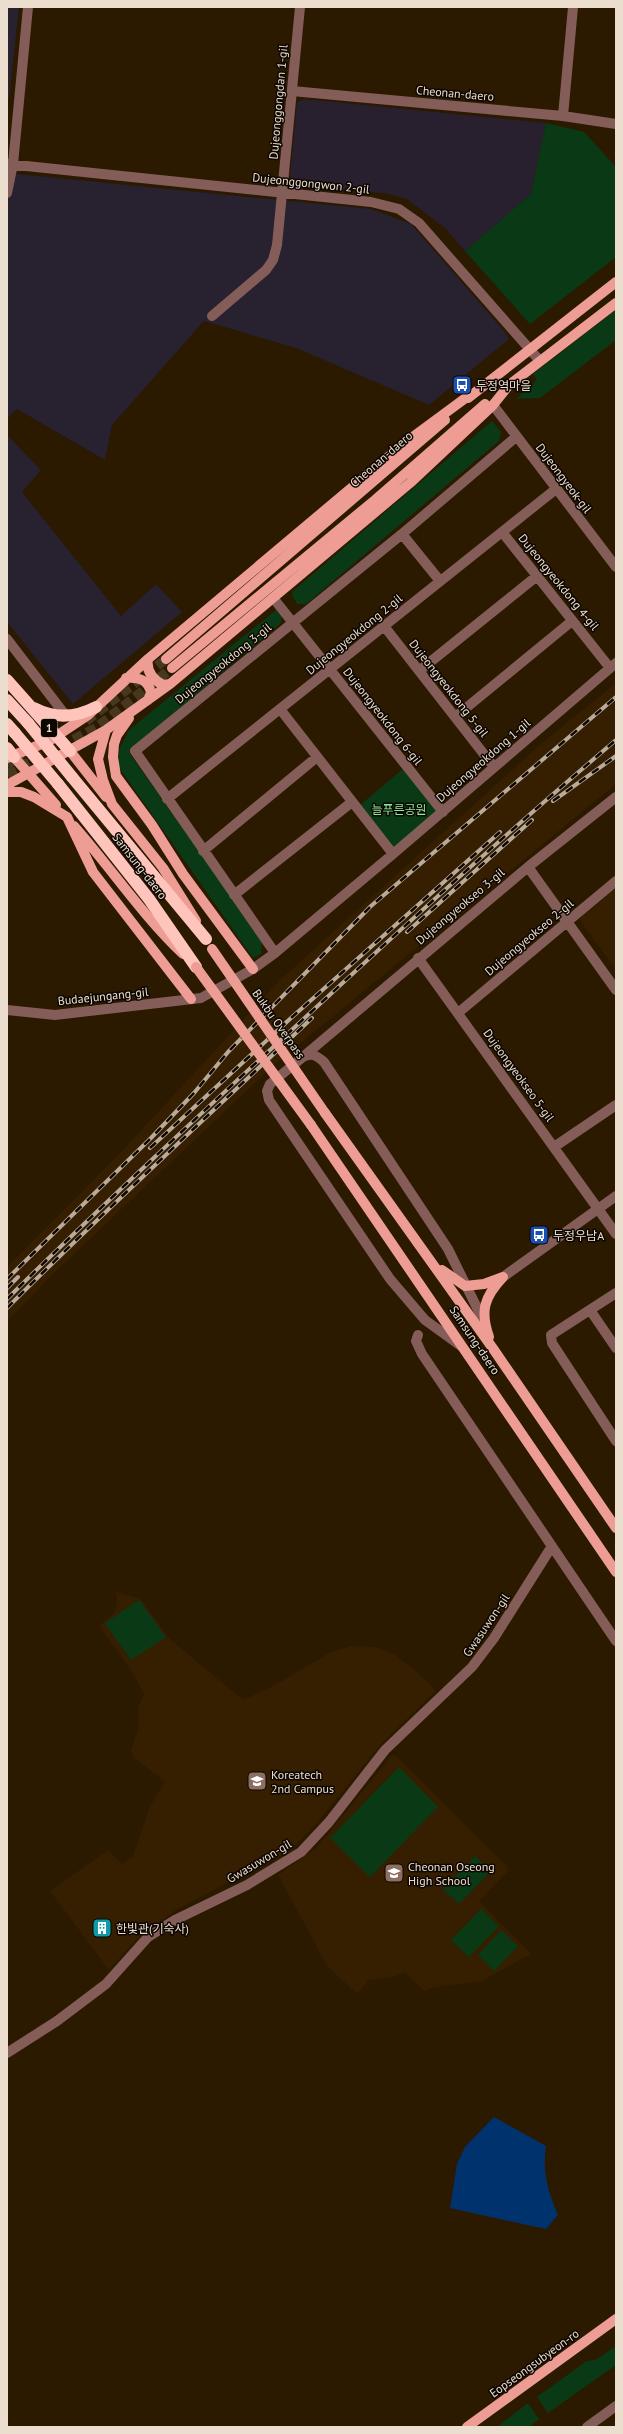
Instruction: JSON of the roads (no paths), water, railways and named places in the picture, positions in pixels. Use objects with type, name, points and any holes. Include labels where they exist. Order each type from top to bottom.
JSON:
[{"type":"highway","name":"1","points":[[7,680],[70,751]]},
{"type":"highway","name":"Samsung-daero","points":[[7,700],[28,723],[209,944]]},
{"type":"highway","points":[[28,704],[44,713],[66,716],[84,713],[96,707]]},
{"type":"highway","name":"Samsung-daero","points":[[7,724],[58,784],[149,899],[196,967]]},
{"type":"main road","name":"Cheonan-daero","points":[[166,659],[431,433],[471,394],[616,282]]},
{"type":"main road","points":[[172,668],[370,504],[434,446],[509,385],[616,303]]},
{"type":"main road","points":[[7,784],[29,774],[106,730],[170,684],[274,599],[410,483],[493,405],[509,385]]},
{"type":"main road","points":[[196,967],[152,923],[100,855],[29,774],[9,754],[57,737],[96,707],[148,659],[406,442],[471,394]]},
{"type":"main road","points":[[148,659],[147,667],[153,678],[163,685],[170,684]]},
{"type":"main road","points":[[126,678],[139,678],[145,682],[151,693],[148,700]]},
{"type":"main road","points":[[137,709],[124,723],[114,744],[113,757],[116,776],[152,825],[183,874],[253,969]]},
{"type":"main road","points":[[106,730],[98,759],[112,804]]},
{"type":"main road","name":"Bukbu Overpass","points":[[70,751],[164,868],[209,944],[325,1113]]},
{"type":"main road","points":[[7,792],[22,792],[34,796],[67,817],[93,872],[196,998]]},
{"type":"main road","name":"Samsung-daero","points":[[196,967],[311,1125],[616,1572]]},
{"type":"main road","name":"Samsung-daero","points":[[325,1113],[494,1350],[616,1528]]},
{"type":"main road","points":[[431,1262],[456,1282],[464,1286],[484,1284],[503,1277]]},
{"type":"main road","points":[[494,1350],[484,1322],[484,1308],[488,1296],[503,1277]]},
{"type":"main road","name":"Eopseongsubyeon-ro","points":[[467,2427],[616,2320]]},
{"type":"street","points":[[7,193],[28,7]]},
{"type":"street","name":"Dujeonggongdan 1-gil","points":[[212,316],[266,270],[273,260],[278,245],[300,7]]},
{"type":"street","points":[[563,116],[573,7]]},
{"type":"street","name":"Cheonan-daero","points":[[292,91],[563,116],[616,124]]},
{"type":"street","name":"Dujeonggongwon 2-gil","points":[[10,164],[282,194],[371,202],[399,209],[419,223],[540,361]]},
{"type":"street","name":"Dujeongyeok-gil","points":[[493,405],[616,567]]},
{"type":"street","name":"Dujeongyeokdong 3-gil","points":[[275,953],[135,751],[402,534],[516,437]]},
{"type":"street","name":"Dujeongyeokdong 2-gil","points":[[167,799],[556,489]]},
{"type":"street","name":"Dujeongyeokdong 4-gil","points":[[502,532],[572,621],[613,665]]},
{"type":"street","points":[[402,534],[440,582]]},
{"type":"street","points":[[419,671],[537,576]]},
{"type":"street","name":"Dujeongyeokdong 6-gil","points":[[274,599],[443,812]]},
{"type":"street","points":[[455,717],[572,621]]},
{"type":"street","name":"Dujeongyeokdong 5-gil","points":[[384,626],[494,767]]},
{"type":"street","points":[[7,639],[66,716]]},
{"type":"street","name":"Dujeongyeokdong 1-gil","points":[[196,998],[253,969],[275,953],[443,812],[613,665]]},
{"type":"street","points":[[280,709],[393,854]]},
{"type":"street","points":[[203,850],[318,757]]},
{"type":"street","name":"Dujeongyeokseo 3-gil","points":[[463,1347],[425,1320],[390,1279],[269,1100],[267,1091],[270,1084],[418,958],[528,867],[616,797]]},
{"type":"street","points":[[234,895],[352,802]]},
{"type":"street","points":[[528,867],[616,990]]},
{"type":"street","name":"Dujeongyeokseo 2-gil","points":[[458,1013],[616,881]]},
{"type":"street","name":"Dujeongyeokseo 5-gil","points":[[418,958],[616,1234]]},
{"type":"street","name":"Budaejungang-gil","points":[[7,1010],[55,1015],[196,998]]},
{"type":"street","points":[[324,1038],[319,1052],[324,1062],[448,1249],[464,1286],[484,1322]]},
{"type":"street","points":[[302,1057],[308,1054],[316,1056],[324,1062]]},
{"type":"street","points":[[554,1147],[616,1105]]},
{"type":"street","points":[[503,1277],[597,1208],[616,1196]]},
{"type":"street","points":[[616,1294],[551,1335],[552,1343],[616,1440]]},
{"type":"street","points":[[590,1310],[616,1348]]},
{"type":"street","points":[[418,1335],[416,1341],[422,1354],[616,1641]]},
{"type":"street","name":"Gwasuwon-gil","points":[[7,2053],[57,2021],[106,1984],[148,1937],[175,1920],[247,1885],[301,1852],[329,1822],[385,1750],[472,1667],[494,1638],[552,1546]]},
{"type":"street","points":[[587,2427],[616,2406]]},
{"type":"water","points":[[494,2117],[546,2146],[545,2173],[551,2198],[558,2215],[546,2229],[450,2208],[457,2164],[465,2147]]},
{"type":"tunnel","points":[[86,721],[166,659]]},
{"type":"tunnel","points":[[7,774],[96,728],[172,668]]},
{"type":"tunnel","points":[[7,764],[23,756]]},
{"type":"railway","points":[[7,1279],[151,1138],[194,1093],[228,1052],[371,906],[616,697]]},
{"type":"railway","points":[[7,1299],[138,1173],[361,966],[487,852],[616,740]]},
{"type":"railway","points":[[553,801],[616,756]]},
{"type":"railway","points":[[407,932],[532,820]]},
{"type":"railway","points":[[150,1148],[291,1018],[500,832]]},
{"type":"railway","points":[[7,1308],[120,1198],[312,1018]]},
{"type":"railway","points":[[7,1288],[18,1277]]},
{"type":"place","name":"두정역마을","points":[[462,385]]},
{"type":"place","name":"두정우남A","points":[[539,1235]]},
{"type":"place","name":"Koreatech 2nd Campus","points":[[257,1781]]},
{"type":"place","name":"Cheonan Oseong High School","points":[[394,1873]]},
{"type":"place","name":"한빛관(기숙사)","points":[[102,1928]]},
{"type":"park label","name":"늘푸른공원","points":[[399,809]]}]
